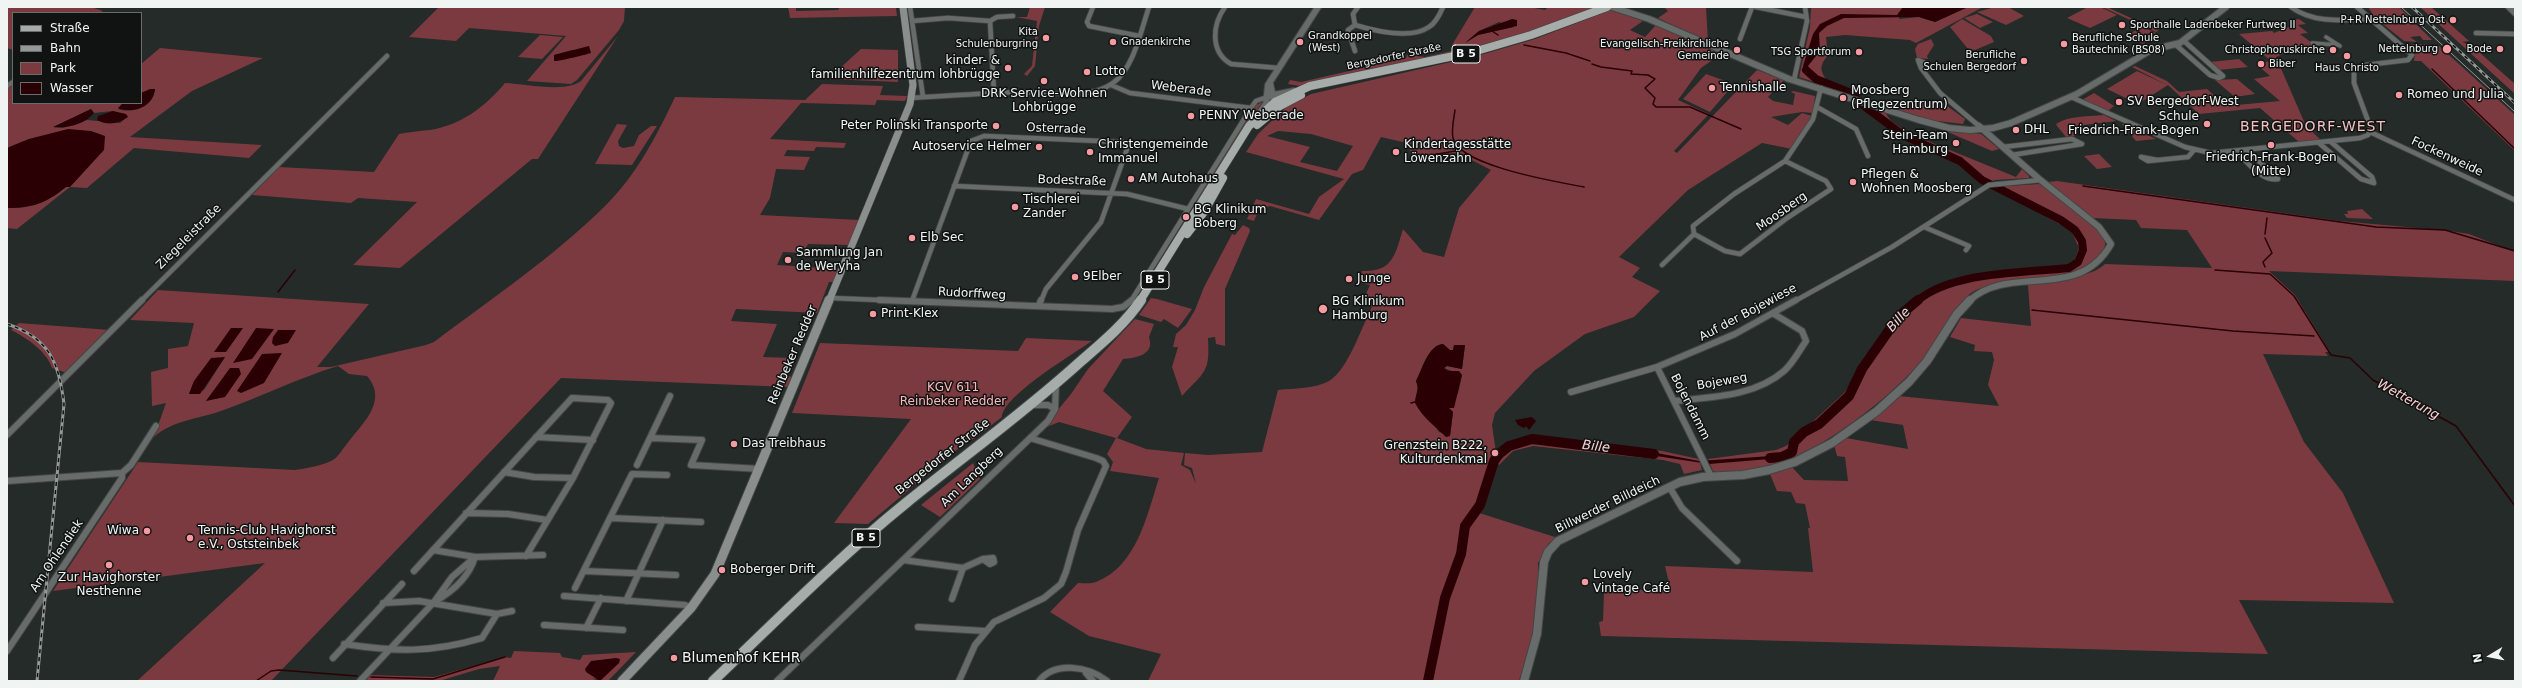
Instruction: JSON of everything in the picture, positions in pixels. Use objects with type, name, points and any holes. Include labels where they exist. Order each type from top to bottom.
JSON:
[{"type":"main road","name":"Reinbeker Redder","points":[[622,681],[691,608],[719,566],[760,469],[831,298],[911,98],[913,83],[904,7]]},
{"type":"main road","name":"Bergedorfer Straße","points":[[1177,244],[1191,211],[1201,203],[1249,126],[1272,98],[1294,91],[1473,52],[1530,35],[1607,7]]},
{"type":"main road","name":"Bergedorfer Straße","points":[[713,681],[843,557],[905,504],[1056,384],[1131,315],[1177,244],[1204,212],[1253,130],[1273,111],[1322,85]]},
{"type":"main road","points":[[1191,211],[1204,212],[1201,203]]},
{"type":"street","points":[[910,7],[923,97]]},
{"type":"street","points":[[1093,7],[1087,22],[1088,26],[1139,36]]},
{"type":"street","points":[[911,98],[994,93],[1088,91],[1111,84],[1122,74],[1139,36],[1149,7]]},
{"type":"street","points":[[1225,7],[1218,16],[1215,33],[1217,46],[1224,60],[1231,64],[1278,70]]},
{"type":"street","points":[[1273,111],[1270,83],[1318,7]]},
{"type":"street","points":[[1355,25],[1353,14],[1358,7]]},
{"type":"street","points":[[1355,25],[1373,30],[1421,30],[1436,21],[1443,7]]},
{"type":"street","points":[[1612,7],[1649,18],[1757,67],[1794,80],[1940,126],[1965,130],[2022,118],[2071,97],[2151,50],[2176,45],[2184,41],[2226,7]]},
{"type":"street","points":[[1740,39],[1752,7]]},
{"type":"street","points":[[1756,7],[1806,16]]},
{"type":"street","points":[[1794,80],[1806,16],[1805,7]]},
{"type":"street","points":[[2291,7],[2300,15],[2310,18],[2371,19]]},
{"type":"street","points":[[2071,97],[2194,150],[2218,154],[2360,138],[2370,132],[2369,119],[2353,82],[2354,70],[2366,65],[2408,60],[2412,55],[2402,44],[2357,7]]},
{"type":"street","points":[[2509,7],[2515,13]]},
{"type":"street","points":[[912,21],[948,18],[990,21],[1000,17],[1013,16]]},
{"type":"street","points":[[990,21],[994,93]]},
{"type":"street","points":[[1355,25],[1348,30],[1355,51]]},
{"type":"street","points":[[2476,33],[2515,34]]},
{"type":"street","points":[[2312,43],[2316,45],[2338,45],[2326,37]]},
{"type":"street","points":[[2176,45],[2210,74],[2219,78],[2223,76],[2184,41]]},
{"type":"street","name":"Ziegeleistraße","points":[[7,435],[387,56]]},
{"type":"street","name":"Billwerder Billdeich","points":[[1524,681],[1537,635],[1543,564],[1552,545],[1576,532],[1689,479],[1711,476],[1744,475],[1773,469],[1843,436],[1880,408],[1908,382],[1943,340],[1956,317],[1980,292],[2009,284],[2067,277],[2094,266],[2102,260],[2108,252],[2111,244],[2106,235],[1981,127],[1940,96],[1930,84],[1921,68]]},
{"type":"street","name":"Weberade","points":[[1111,84],[1130,93],[1251,108]]},
{"type":"street","points":[[1662,264],[1694,234],[1693,226],[1713,210],[1785,161],[1813,120],[1821,88]]},
{"type":"street","points":[[1191,211],[1256,101],[1272,98]]},
{"type":"street","points":[[1817,107],[1856,129],[1868,156]]},
{"type":"street","name":"Fockenweide","points":[[2370,132],[2515,200]]},
{"type":"street","name":"Osterrade","points":[[912,302],[968,144],[979,137],[1119,141],[1125,144],[1126,149],[1102,222],[1046,289],[1039,305]]},
{"type":"street","points":[[2003,147],[2072,139],[2082,144],[2012,155]]},
{"type":"street","points":[[2319,143],[2361,179],[2374,183],[2372,178],[2331,142]]},
{"type":"street","points":[[2157,160],[2188,157],[2194,150]]},
{"type":"street","points":[[2238,152],[2263,176],[2269,180],[2278,179],[2248,151]]},
{"type":"street","name":"Moosberg","points":[[1694,234],[1725,251],[1740,254],[1787,218],[1832,189],[1826,180],[1785,161]]},
{"type":"street","name":"Auf der Bojewiese","points":[[1571,392],[1657,367],[1706,348],[1774,314],[1924,227],[1991,184],[2041,180]]},
{"type":"street","name":"Bodestraße","points":[[954,186],[1127,194],[1191,211]]},
{"type":"street","name":"Rudorffweg","points":[[831,298],[1005,306],[1039,305],[1112,309],[1123,307],[1131,301],[1191,211]]},
{"type":"street","points":[[1924,227],[1969,246],[1966,250]]},
{"type":"street","name":"Bojeweg","points":[[1674,401],[1742,392],[1761,386],[1786,370],[1806,341],[1802,331],[1774,314]]},
{"type":"street","name":"Bojendamm","points":[[1657,367],[1711,476]]},
{"type":"street","points":[[1028,406],[1044,404],[1055,409],[1056,384]]},
{"type":"street","points":[[637,465],[670,396]]},
{"type":"street","points":[[414,571],[572,398],[608,400],[611,403],[593,440],[573,478],[526,556]]},
{"type":"street","name":"Am Langberg","points":[[776,681],[1048,421],[1055,409]]},
{"type":"street","name":"Am Ohlendiek","points":[[7,651],[122,478],[122,473],[131,465],[156,426]]},
{"type":"street","points":[[536,437],[593,440]]},
{"type":"street","points":[[650,438],[702,440],[691,466],[760,469]]},
{"type":"street","points":[[959,681],[985,631],[1001,617],[1035,603],[1056,589],[1066,574],[1074,539],[1106,466],[1103,461],[1096,458],[1030,438]]},
{"type":"street","points":[[504,472],[534,477],[573,478]]},
{"type":"street","points":[[7,481],[122,473]]},
{"type":"street","points":[[575,588],[632,474],[667,475]]},
{"type":"street","name":"Billwerder Billdeich","points":[[1670,488],[1682,508],[1737,561]]},
{"type":"street","points":[[466,513],[508,514],[547,520]]},
{"type":"street","points":[[610,518],[701,522]]},
{"type":"street","points":[[626,601],[663,520]]},
{"type":"street","points":[[433,550],[474,558],[543,555]]},
{"type":"street","points":[[360,681],[434,602],[445,597],[474,565],[474,558]]},
{"type":"street","points":[[902,560],[963,568],[984,559]]},
{"type":"street","points":[[952,599],[963,568]]},
{"type":"street","points":[[584,571],[676,575]]},
{"type":"street","points":[[333,658],[344,644],[402,584]]},
{"type":"street","points":[[564,596],[685,605],[691,608]]},
{"type":"street","points":[[586,628],[601,598]]},
{"type":"street","points":[[383,603],[434,602],[497,614],[512,611]]},
{"type":"street","points":[[344,644],[388,651],[448,648],[482,638],[497,614]]},
{"type":"street","points":[[544,625],[623,630]]},
{"type":"street","points":[[918,627],[985,631]]},
{"type":"street","points":[[1039,681],[1046,672],[1058,667],[1102,676],[1107,681]]},
{"type":"street","points":[[1086,672],[1093,681]]},
{"type":"green space","points":[[7,7],[91,7],[103,11],[12,12],[12,50],[7,48]]},
{"type":"green space","points":[[439,7],[625,7],[624,21],[619,30],[577,80],[571,84],[527,81],[566,36],[469,28],[456,41],[409,37]],"holes":[[[572,50],[587,55],[581,54],[554,61],[554,55]]]},
{"type":"green space","points":[[788,7],[796,7],[796,11],[838,10],[840,7],[896,8],[897,16],[790,18]]},
{"type":"green space","points":[[1030,7],[1045,7],[1039,26],[1035,66],[1027,76],[1024,74],[1032,66],[1037,21],[1016,17],[1027,17]]},
{"type":"green space","points":[[1475,7],[1529,7],[1545,10],[1548,7],[1596,7],[1528,32],[1469,49],[1300,86],[1288,84],[1290,80],[1301,82],[1406,58],[1407,55],[1425,57],[1456,50],[1452,45]],"holes":[[[1499,22],[1514,27],[1478,35],[1466,42],[1479,31]]]},
{"type":"green space","points":[[1664,7],[1706,7],[1708,42],[1658,18],[1668,11]]},
{"type":"green space","points":[[1811,7],[1903,7],[1899,19],[1919,17],[1935,22],[1968,7],[1983,7],[1916,43],[1910,40],[1845,35],[1826,37],[1828,55],[1822,64],[1822,71],[1830,87],[1799,77],[1810,27]]},
{"type":"green space","points":[[1995,7],[2008,7],[2024,16],[2006,25],[1977,12]]},
{"type":"green space","points":[[2088,7],[2100,7],[2117,15],[2090,28],[2067,18]]},
{"type":"green space","points":[[2102,7],[2107,7],[2146,25],[2150,23],[2161,28],[2156,32]]},
{"type":"green space","points":[[2368,7],[2399,7],[2432,40],[2423,40],[2420,36],[2410,37],[2417,42],[2404,41],[2379,21],[2381,20],[2375,18]]},
{"type":"green space","points":[[2420,7],[2431,7],[2469,41],[2462,42],[2471,45],[2515,84],[2515,94]]},
{"type":"green space","points":[[1613,9],[1643,21],[1630,30],[1645,37],[1656,25],[1721,54],[1701,68],[1678,100],[1709,114],[1674,151],[1677,153],[1757,70],[1784,80],[1768,97],[1773,101],[1793,105],[1795,94],[1791,92],[1793,91],[1815,96],[1813,113],[1802,112],[1771,117],[1788,125],[1802,113],[1812,116],[1792,149],[1762,143],[1688,190],[1619,257],[1640,268],[1632,277],[1660,291],[1634,317],[1585,334],[1534,371],[1495,413],[1492,425],[1496,452],[1504,446],[1521,438],[1531,437],[1662,451],[1699,459],[1702,470],[1684,474],[1680,464],[1663,460],[1533,446],[1513,451],[1499,465],[1494,459],[1490,483],[1476,512],[1558,538],[1549,543],[1538,563],[1538,603],[1533,634],[1519,681],[1432,681],[1447,598],[1460,558],[1442,598],[1426,681],[1148,681],[1161,654],[1089,636],[1050,612],[1078,583],[1096,582],[1110,574],[1131,552],[1145,523],[1159,478],[1110,471],[1113,462],[1107,454],[1116,438],[1059,422],[1042,429],[1071,394],[1088,369],[1135,319],[1154,324],[1149,337],[1149,348],[1147,352],[1139,356],[1123,359],[1103,391],[1132,417],[1117,438],[1146,449],[1184,453],[1181,465],[1190,470],[1196,484],[1192,468],[1184,465],[1185,453],[1208,455],[1262,452],[1278,390],[1311,387],[1323,384],[1336,375],[1348,358],[1372,307],[1365,296],[1370,285],[1358,282],[1362,271],[1380,269],[1391,260],[1398,247],[1403,229],[1423,252],[1444,257],[1459,208],[1491,170],[1458,153],[1413,157],[1407,143],[1381,137],[1363,170],[1352,174],[1319,220],[1270,206],[1259,209],[1254,221],[1247,219],[1256,199],[1309,214],[1319,197],[1344,179],[1246,152],[1258,134],[1286,107],[1311,94],[1477,56],[1535,39]],"holes":[[[1278,131],[1311,134],[1353,146],[1337,171],[1300,162],[1310,147],[1267,136]],[[1443,344],[1450,350],[1453,350],[1454,345],[1465,345],[1462,369],[1447,366],[1444,368],[1462,375],[1458,393],[1449,408],[1453,412],[1450,436],[1439,432],[1423,414],[1417,406],[1415,400],[1418,387],[1416,381],[1426,359],[1433,349],[1438,345]]]},
{"type":"green space","points":[[1977,14],[1993,22],[1980,28],[1964,18]]},
{"type":"green space","points":[[1962,19],[1991,36],[1994,42],[1975,50],[1968,49],[1950,27]]},
{"type":"green space","points":[[2299,19],[2306,24],[2298,25],[2308,33],[2300,34],[2320,49],[2306,51],[2299,47],[2281,51],[2283,54],[2276,57],[2306,126],[2321,140],[2299,142],[2260,108],[2199,114],[2168,85],[2138,104],[2107,89],[2137,71],[2167,85],[2132,67],[2135,66],[2167,81],[2179,92],[2207,89],[2226,106],[2280,101],[2254,79],[2270,76],[2256,64],[2271,61],[2239,34],[2272,31],[2274,33],[2294,25],[2294,20]]},
{"type":"green space","points":[[2143,27],[2156,33],[2143,44],[2126,35]]},
{"type":"green space","points":[[540,35],[563,37],[542,59],[518,57]]},
{"type":"green space","points":[[618,36],[538,159],[532,159],[400,268],[353,265],[417,202],[358,198],[351,203],[252,195],[279,167],[374,172],[399,134],[441,128],[452,124],[472,114],[489,100],[505,83],[545,87],[565,87],[574,85],[581,81]]},
{"type":"green space","points":[[1931,39],[1934,45],[1927,56],[1928,59],[1917,58],[1915,49],[1918,44]]},
{"type":"green space","points":[[2408,45],[2438,45],[2515,115],[2515,151],[2421,61],[2414,61],[2415,53]]},
{"type":"green space","points":[[160,48],[263,58],[192,91],[130,137],[262,145],[249,158],[134,148],[87,188],[70,187],[17,229],[7,228],[7,208],[39,204],[66,187],[46,136],[29,139],[7,148],[7,87],[12,84],[12,104],[122,104],[118,109],[130,111],[147,105],[154,95],[155,89],[142,93],[142,63]],"holes":[[[91,109],[94,113],[113,111],[127,117],[120,123],[87,120],[63,128],[54,127]]]},
{"type":"green space","points":[[861,49],[898,50],[898,82],[828,79]]},
{"type":"green space","points":[[2239,59],[2248,67],[2219,70],[2210,62]]},
{"type":"green space","points":[[1706,74],[1734,84],[1710,112],[1683,99]]},
{"type":"green space","points":[[2237,79],[2255,94],[2235,97],[2215,80]]},
{"type":"green space","points":[[822,84],[883,86],[880,95],[907,96],[905,101],[877,100],[875,105],[801,103],[770,139],[846,143],[844,148],[816,147],[814,151],[787,150],[784,156],[810,157],[804,170],[776,169],[770,198],[760,215],[859,220],[848,245],[808,244],[803,253],[783,252],[777,265],[839,269],[833,282],[829,282],[817,313],[736,309],[731,321],[777,324],[763,357],[792,358],[785,376],[794,377],[790,387],[561,378],[271,681],[137,681],[265,563],[53,591],[138,462],[295,470],[309,468],[333,460],[372,410],[375,394],[373,385],[367,376],[349,374],[338,366],[308,376],[221,411],[177,423],[161,431],[154,437],[166,403],[152,406],[151,372],[168,368],[168,349],[188,346],[194,323],[130,320],[158,290],[369,304],[317,367],[331,367],[426,345],[434,342],[545,259],[607,204],[628,180],[646,154],[675,97],[805,100]],"holes":[[[225,357],[204,390],[189,394],[194,381]],[[239,368],[240,374],[206,401],[230,369]]]},
{"type":"green space","points":[[2094,93],[2114,106],[2108,111],[2082,100]]},
{"type":"green space","points":[[1264,101],[1240,133],[1209,186],[1194,204],[1256,105]]},
{"type":"green space","points":[[1892,101],[1943,103],[1965,119],[1963,124],[1928,120],[1896,110]]},
{"type":"green space","points":[[1865,106],[1885,112],[1890,120],[1908,133],[2016,177],[2022,169],[2029,176],[2029,178],[1995,180],[1985,184],[1964,164],[1898,134]]},
{"type":"green space","points":[[2104,115],[2116,121],[2068,127],[2077,136],[2066,137],[2056,124],[2067,119]]},
{"type":"green space","points":[[617,124],[627,125],[618,141],[619,146],[623,148],[634,146],[639,135],[651,126],[657,126],[632,165],[595,164]]},
{"type":"green space","points":[[2122,124],[2124,124],[2156,139],[2136,141]]},
{"type":"green space","points":[[1936,127],[1981,134],[1999,149],[1992,151]]},
{"type":"green space","points":[[2099,154],[2112,167],[2097,169],[2084,156]]},
{"type":"green space","points":[[2057,181],[2340,221],[2450,231],[2469,234],[2515,252],[2515,281],[2269,271],[2295,295],[2330,352],[2325,352],[2328,356],[2263,354],[2304,442],[2343,493],[2394,603],[2239,600],[2268,654],[1601,636],[1599,622],[1603,621],[1604,592],[1623,589],[1671,591],[1665,566],[1813,572],[1808,528],[1810,528],[1805,504],[1796,503],[1791,492],[1777,491],[1770,474],[1792,467],[1804,480],[1848,481],[1845,457],[1837,456],[1834,445],[1846,438],[1908,449],[1903,425],[1870,420],[1899,396],[1999,406],[1988,385],[1994,360],[1992,352],[1974,351],[1975,345],[1950,337],[1961,318],[2031,326],[2028,285],[2080,276],[2090,273],[2105,264],[2212,268],[2187,230],[2141,228],[2136,220],[2092,218],[2048,182]]},
{"type":"green space","points":[[2039,184],[2073,207],[2098,229],[2104,238],[2105,247],[2097,259],[2085,267],[2067,273],[1989,286],[1976,290],[1962,302],[1955,311],[1923,359],[1884,398],[1857,419],[1827,439],[1797,456],[1766,469],[1738,474],[1713,471],[1708,459],[1776,450],[1786,446],[1844,393],[1896,315],[1939,284],[1956,278],[2067,266],[2074,261],[2079,248],[2071,230],[1991,187]]},
{"type":"green space","points":[[2362,209],[2373,219],[2347,218],[2344,214],[2348,214],[2347,211]]},
{"type":"green space","points":[[1243,225],[1249,228],[1250,231],[1225,289],[1225,346],[1216,344],[1215,337],[1208,338],[1207,365],[1201,376],[1182,396],[1172,367],[1178,347],[1173,347],[1176,334],[1186,325],[1195,310],[1204,287],[1232,234],[1235,235]]},
{"type":"green space","points":[[1151,298],[1192,309],[1178,328],[1164,319],[1161,322],[1139,315]]},
{"type":"green space","points":[[19,323],[110,330],[67,373],[52,368],[41,351],[11,330]]},
{"type":"green space","name":"KGV 611 Reinbeker Redder","points":[[1026,338],[1092,341],[1055,365],[1026,387],[1005,408],[1002,417],[975,438],[960,447],[868,524],[834,523],[911,419],[792,413],[820,343],[1018,351]]},
{"type":"green space","points":[[973,463],[980,479],[940,517],[921,505]]},
{"type":"green space","points":[[514,651],[560,653],[562,657],[580,660],[583,655],[636,652],[608,681],[592,678],[598,681],[493,681],[500,666],[479,669],[439,681],[366,681],[370,675],[434,677],[505,657],[511,658]]},
{"type":"water","points":[[1903,7],[1968,7],[1935,22],[1919,17],[1844,18],[1827,26],[1819,33],[1820,51],[1808,66],[1810,73],[1816,78],[1813,79],[1804,72],[1803,66],[1813,34],[1820,24],[1841,14],[1897,15]]},
{"type":"water","points":[[1512,19],[1517,20],[1517,26],[1478,35],[1465,43],[1479,31]]},
{"type":"water","points":[[589,46],[591,53],[554,61],[554,55]]},
{"type":"water","points":[[150,89],[155,89],[150,100],[141,108],[124,110],[118,108],[122,104],[142,104],[142,93]]},
{"type":"water","points":[[91,109],[94,113],[80,123],[65,127],[53,127]]},
{"type":"water","points":[[113,111],[126,114],[128,117],[109,124],[97,120],[98,116]]},
{"type":"water","points":[[68,129],[91,131],[105,136],[104,150],[70,187],[66,187],[39,204],[7,208],[7,148],[29,139]]},
{"type":"water","points":[[231,328],[243,328],[226,352],[214,352]]},
{"type":"water","points":[[256,328],[274,329],[252,359],[233,363]]},
{"type":"water","points":[[278,330],[296,330],[288,343],[275,346],[272,343],[273,337]]},
{"type":"water","points":[[1443,344],[1450,350],[1453,350],[1454,345],[1465,345],[1462,369],[1447,366],[1444,368],[1448,371],[1459,371],[1462,375],[1454,408],[1449,408],[1453,412],[1450,436],[1446,437],[1425,417],[1415,403],[1418,388],[1416,381],[1423,365],[1429,353],[1438,345]]},
{"type":"water","points":[[282,353],[264,383],[241,393],[237,391],[262,354]]},
{"type":"water","points":[[225,357],[200,394],[189,394],[194,381],[211,358]]},
{"type":"water","points":[[230,368],[239,368],[241,374],[225,397],[206,401]]},
{"type":"water","points":[[1532,417],[1536,421],[1529,430],[1526,426],[1524,428],[1518,425],[1515,420]]},
{"type":"water","points":[[1641,450],[1699,461],[1771,456],[1780,454],[1782,458],[1709,464],[1643,454]]},
{"type":"water","points":[[616,658],[620,659],[619,663],[600,681],[586,672],[585,669],[591,661]]},
{"type":"waterway","points":[[1492,31],[1498,35]]},
{"type":"waterway","points":[[1524,45],[1566,53],[1590,61]]},
{"type":"waterway","points":[[1592,64],[1601,67],[1632,71],[1631,74],[1648,75],[1655,79],[1645,88],[1655,98],[1653,104],[1656,107],[1690,107],[1741,129]]},
{"type":"waterway","points":[[2432,69],[2515,149]]},
{"type":"waterway","name":"Bille","points":[[1806,70],[1816,79],[1851,93],[1864,106],[1903,135],[1960,161],[1982,180],[2061,220],[2075,230],[2082,241],[2083,250],[2078,262],[2069,268],[1989,275],[1969,279],[1949,284],[1932,291],[1917,301]]},
{"type":"waterway","points":[[1455,110],[1452,128],[1453,138],[1459,148],[1472,157],[1533,177],[1584,187]]},
{"type":"waterway","points":[[1432,155],[1461,150]]},
{"type":"waterway","points":[[2083,186],[2376,227],[2445,230],[2515,251]]},
{"type":"waterway","points":[[2265,234],[2267,218]]},
{"type":"waterway","points":[[2265,238],[2272,253],[2263,262],[2265,267]]},
{"type":"waterway","points":[[278,292],[295,270]]},
{"type":"waterway","name":"Wetterung","points":[[2215,270],[2270,274],[2294,296],[2331,355],[2350,358],[2373,380],[2456,426],[2515,506]]},
{"type":"waterway","name":"Bille","points":[[1770,458],[1782,457],[1792,452],[1794,442],[1804,432],[1819,424],[1849,396],[1862,369],[1899,316],[1918,300]]},
{"type":"waterway","points":[[2032,310],[2233,331],[2314,336]]},
{"type":"waterway","points":[[1411,403],[1415,402]]},
{"type":"waterway","name":"Bille","points":[[1428,681],[1445,598],[1461,554],[1465,526],[1480,505],[1494,461],[1499,454],[1509,446],[1532,439],[1654,454]]},
{"type":"waterway","points":[[371,677],[433,679],[505,657]]},
{"type":"waterway","points":[[256,681],[271,671],[279,670],[357,676]]},
{"type":"tram line","points":[[2401,7],[2515,112]]},
{"type":"railway","points":[[2412,7],[2515,103]]},
{"type":"railway","points":[[7,324],[33,336],[42,344],[55,364],[62,389],[64,404],[37,681]]},
{"type":"place","name":"P+R Nettelnburg Ost","points":[[2453,20]]},
{"type":"place","name":"Sporthalle Ladenbeker Furtweg II","points":[[2122,25]]},
{"type":"place","name":"Kita Schulenburgring","points":[[1046,38]]},
{"type":"place","name":"Gnadenkirche","points":[[1113,42]]},
{"type":"place","name":"Grandkoppel (West)","points":[[1300,42]]},
{"type":"place","name":"Berufliche Schule Bautechnik (BS08)","points":[[2064,44]]},
{"type":"place","name":"Nettelnburg","points":[[2447,49]]},
{"type":"place","name":"Bode","points":[[2500,49]]},
{"type":"place","name":"Evangelisch-Freikirchliche Gemeinde","points":[[1737,50]]},
{"type":"place","name":"Christophoruskirche","points":[[2333,50]]},
{"type":"place","name":"TSG Sportforum","points":[[1859,52]]},
{"type":"place","name":"Haus Christo","points":[[2347,56]]},
{"type":"place","name":"Berufliche Schulen Bergedorf","points":[[2024,61]]},
{"type":"place","name":"Biber","points":[[2261,64]]},
{"type":"place","name":"kinder- & familienhilfezentrum lohbrügge","points":[[1008,68]]},
{"type":"place","name":"Lotto","points":[[1087,72]]},
{"type":"place","name":"DRK Service-Wohnen Lohbrügge","points":[[1044,81]]},
{"type":"place","name":"Tennishalle","points":[[1712,88]]},
{"type":"place","name":"Romeo und Julia","points":[[2399,95]]},
{"type":"place","name":"Moosberg (Pflegezentrum)","points":[[1843,98]]},
{"type":"place","name":"SV Bergedorf-West","points":[[2119,102]]},
{"type":"place","name":"PENNY Weberade","points":[[1191,116]]},
{"type":"place","name":"Schule Friedrich-Frank-Bogen","points":[[2207,124]]},
{"type":"place","name":"Peter Polinski Transporte","points":[[996,126]]},
{"type":"place","name":"DHL","points":[[2016,130]]},
{"type":"place","name":"Stein-Team Hamburg","points":[[1956,143]]},
{"type":"place","name":"Friedrich-Frank-Bogen (Mitte)","points":[[2271,145]]},
{"type":"place","name":"Autoservice Helmer","points":[[1039,147]]},
{"type":"place","name":"Christengemeinde Immanuel","points":[[1090,152]]},
{"type":"place","name":"Kindertagesstätte Löwenzahn","points":[[1396,152]]},
{"type":"place","name":"AM Autohaus","points":[[1131,179]]},
{"type":"place","name":"Pflegen & Wohnen Moosberg","points":[[1853,182]]},
{"type":"place","name":"Tischlerei Zander","points":[[1015,207]]},
{"type":"place","name":"BG Klinikum Boberg","points":[[1186,217]]},
{"type":"place","name":"Elb Sec","points":[[912,238]]},
{"type":"place","name":"Sammlung Jan de Weryha","points":[[788,260]]},
{"type":"place","name":"9Elber","points":[[1075,277]]},
{"type":"place","name":"Junge","points":[[1349,279]]},
{"type":"place","name":"BG Klinikum Hamburg","points":[[1323,309]]},
{"type":"place","name":"Print-Klex","points":[[873,314]]},
{"type":"place","name":"Das Treibhaus","points":[[734,444]]},
{"type":"place","name":"Grenzstein B222, Kulturdenkmal","points":[[1495,453]]},
{"type":"place","name":"Wiwa","points":[[147,531]]},
{"type":"place","name":"Tennis-Club Havighorst e.V., Oststeinbek","points":[[190,538]]},
{"type":"place","name":"Zur Havighorster Nesthenne","points":[[109,565]]},
{"type":"place","name":"Boberger Drift","points":[[722,570]]},
{"type":"place","name":"Lovely Vintage Café","points":[[1585,582]]},
{"type":"place","name":"Blumenhof KEHR","points":[[674,658]]},
{"type":"district","name":"BERGEDORF-WEST","points":[[2313,127]]}]
